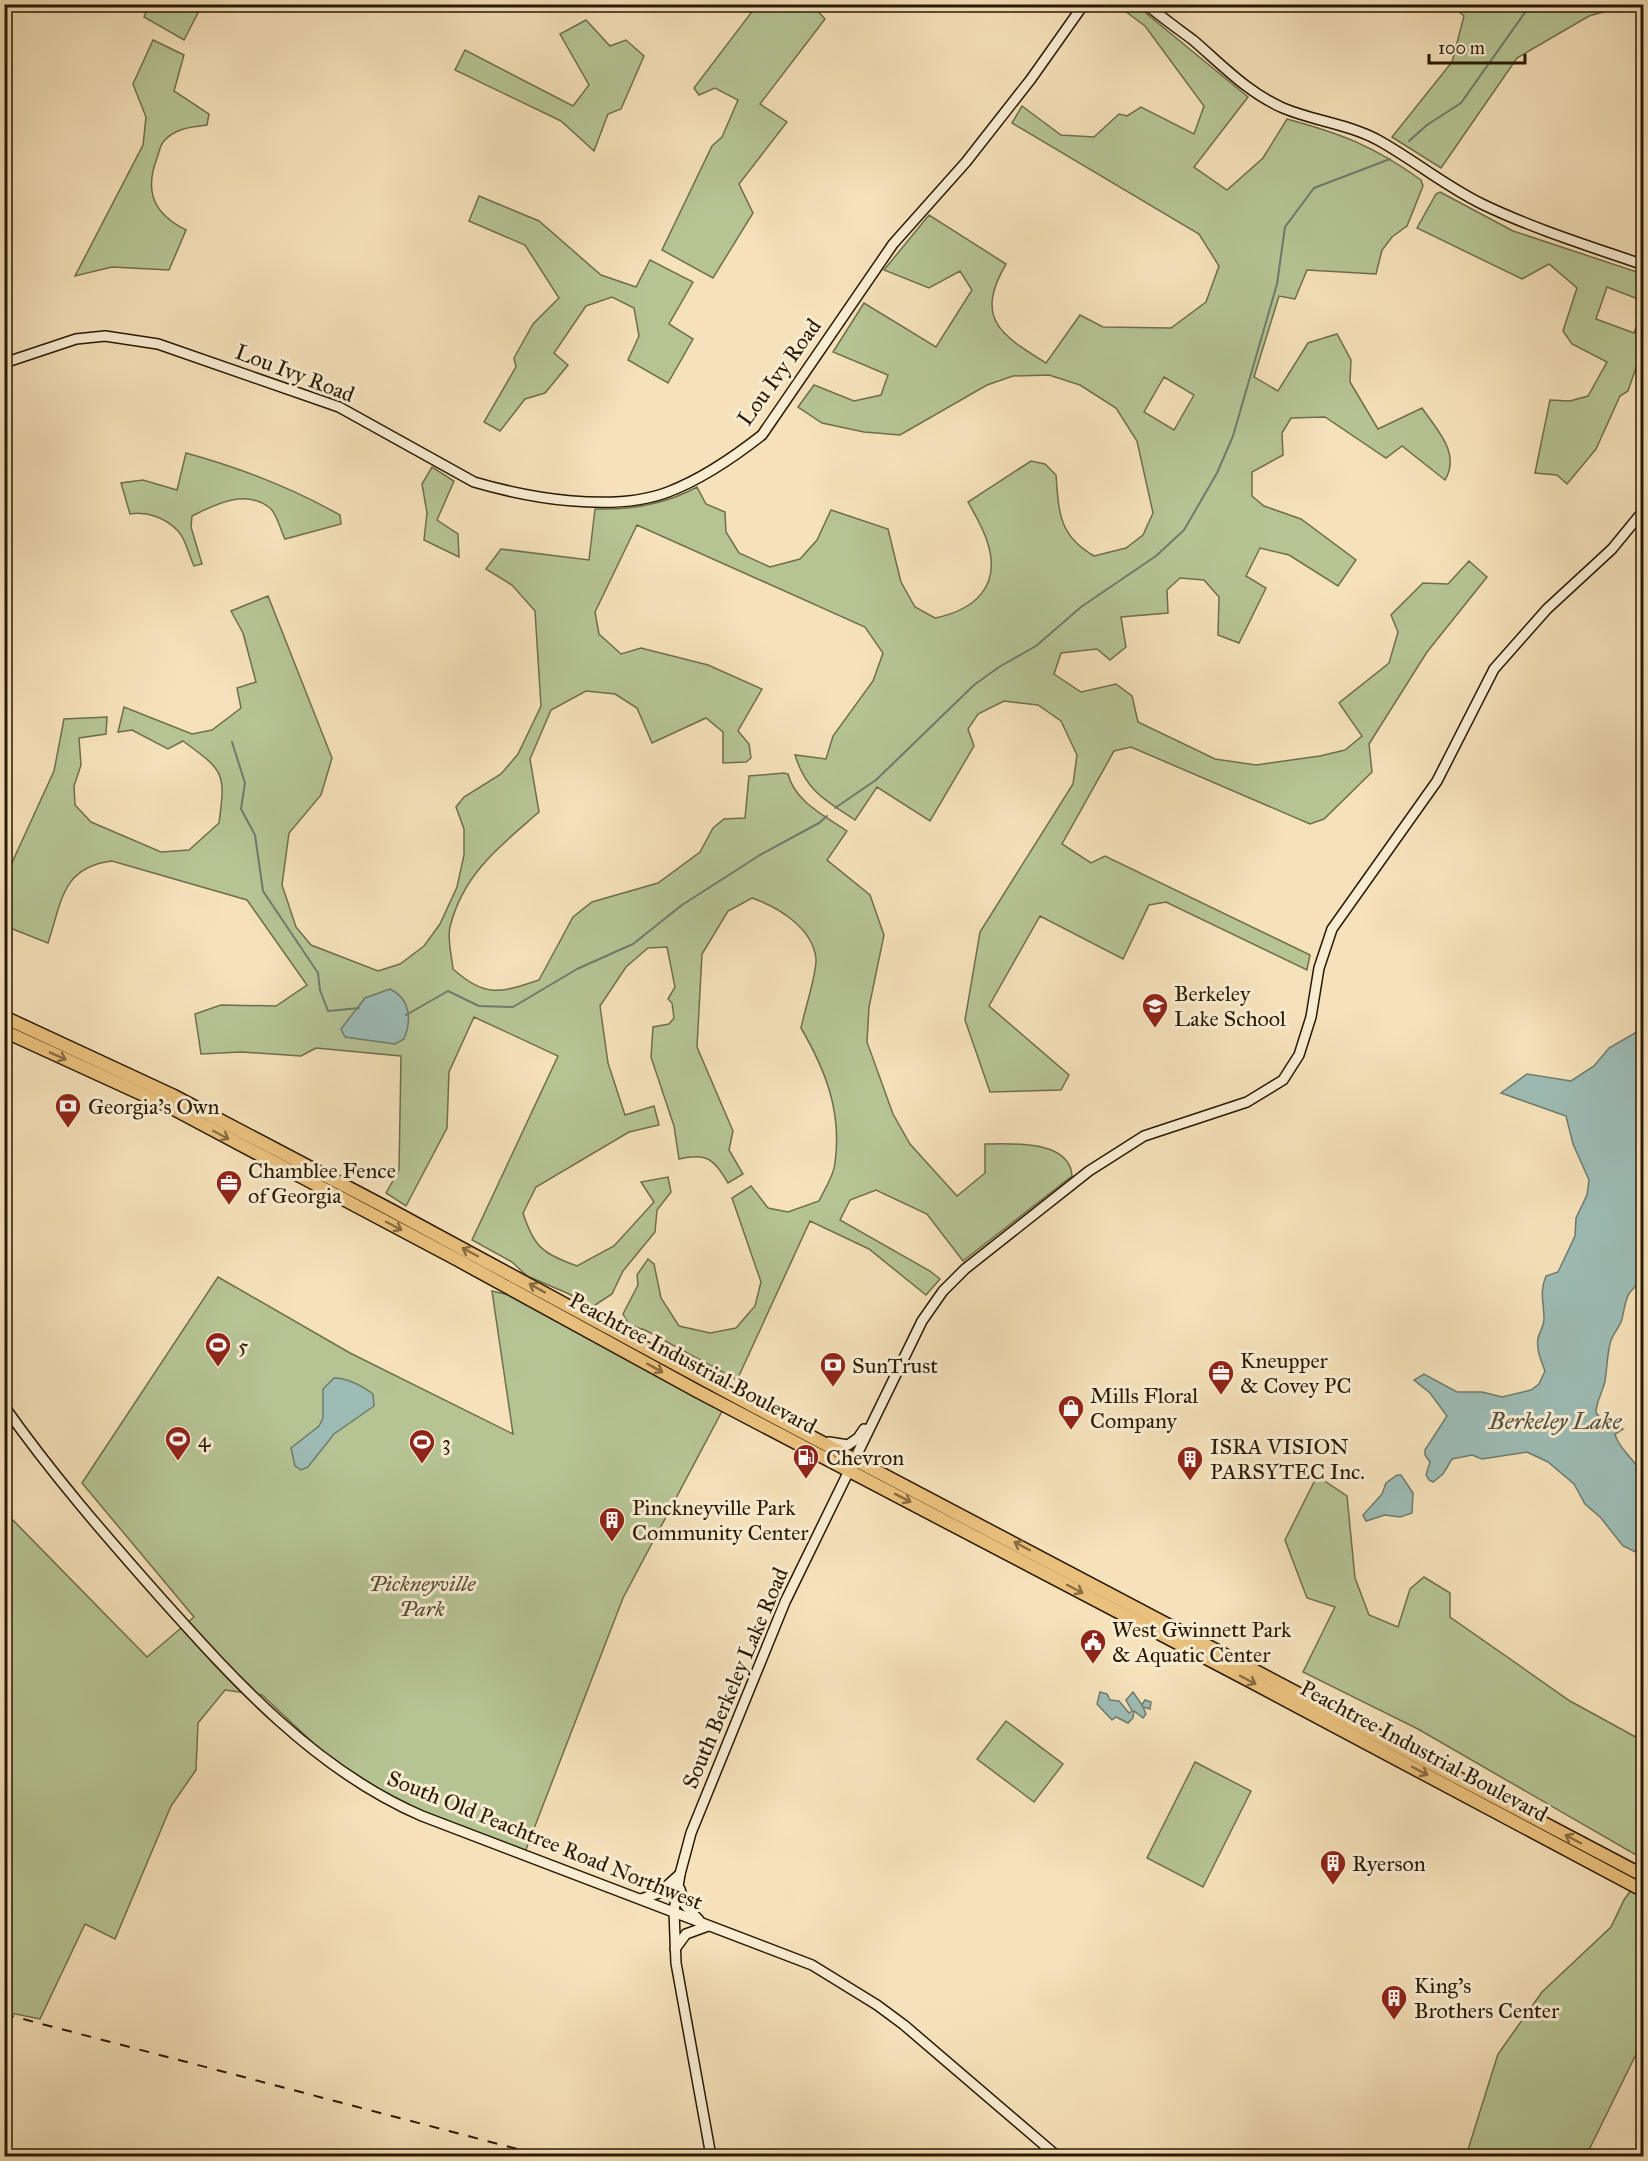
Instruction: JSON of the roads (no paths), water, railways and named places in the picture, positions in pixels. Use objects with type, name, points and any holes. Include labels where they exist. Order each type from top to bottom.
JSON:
[{"type":"highway","name":"Peachtree Industrial Boulevard","points":[[4,1017],[181,1100],[1644,1876]]},
{"type":"highway","name":"Peachtree Industrial Boulevard","points":[[4,1031],[170,1107],[596,1334],[697,1391],[1644,1891]]},
{"type":"street","name":"Lou Ivy Road","points":[[4,363],[76,339],[105,336],[158,344],[327,401],[474,482],[498,489],[609,502],[643,499],[668,492],[741,452],[762,435],[893,244],[973,153],[1031,79],[1084,4]]},
{"type":"street","points":[[1146,4],[1240,82],[1283,108],[1346,126],[1375,138],[1413,160],[1438,180],[1481,204],[1532,226],[1644,265]]},
{"type":"street","name":"South Berkeley Lake Road","points":[[711,2157],[675,1949],[674,1911],[691,1833],[785,1602],[922,1321],[954,1279],[1008,1233],[1089,1171],[1143,1137],[1247,1102],[1283,1080],[1299,1055],[1311,1017],[1318,969],[1332,929],[1344,908],[1437,781],[1494,669],[1547,609],[1612,549],[1644,510]]},
{"type":"street","points":[[818,1439],[843,1446],[854,1442],[883,1399]]},
{"type":"street","name":"South Old Peachtree Road Northwest","points":[[4,1406],[77,1501],[209,1651],[285,1726],[335,1766],[391,1803],[812,1965],[877,2005],[904,2025],[1057,2157]]},
{"type":"street","points":[[641,1899],[659,1893],[680,1878],[686,1905],[705,1924],[692,1930],[675,1949]]},
{"type":"street","points":[[652,1903],[674,1930]]},
{"type":"water","points":[[390,989],[402,998],[408,1010],[407,1032],[404,1039],[395,1044],[345,1037],[341,1029],[365,998]]},
{"type":"water","name":"Berkeley Lake","points":[[1643,1020],[1644,1185],[1638,1195],[1637,1219],[1643,1235],[1643,1280],[1628,1296],[1621,1322],[1611,1341],[1605,1381],[1596,1413],[1603,1420],[1623,1429],[1615,1434],[1616,1438],[1638,1468],[1641,1477],[1645,1515],[1643,1565],[1639,1561],[1638,1553],[1623,1546],[1601,1518],[1585,1504],[1574,1484],[1548,1462],[1527,1452],[1482,1459],[1472,1455],[1452,1459],[1443,1474],[1433,1482],[1429,1480],[1426,1475],[1430,1462],[1425,1455],[1425,1450],[1447,1416],[1430,1393],[1414,1380],[1424,1374],[1457,1392],[1482,1392],[1502,1397],[1531,1390],[1539,1384],[1545,1371],[1539,1355],[1538,1342],[1544,1322],[1542,1292],[1544,1282],[1546,1276],[1558,1272],[1575,1236],[1576,1218],[1587,1195],[1589,1180],[1573,1144],[1566,1116],[1501,1093],[1527,1074],[1571,1081],[1594,1066],[1609,1048],[1635,1033]]},
{"type":"water","points":[[334,1378],[354,1383],[373,1394],[374,1406],[334,1434],[308,1467],[301,1470],[295,1466],[291,1448],[319,1426],[323,1418],[323,1389]]},
{"type":"water","points":[[1397,1475],[1401,1475],[1413,1493],[1412,1513],[1400,1517],[1385,1515],[1366,1521],[1363,1515],[1382,1494],[1386,1483]]},
{"type":"water","points":[[1100,1692],[1107,1694],[1110,1700],[1119,1701],[1129,1713],[1132,1711],[1126,1700],[1133,1692],[1142,1705],[1145,1700],[1151,1702],[1150,1709],[1143,1707],[1146,1714],[1143,1718],[1134,1711],[1133,1718],[1128,1723],[1116,1717],[1112,1720],[1097,1704]]},
{"type":"waterway","points":[[1409,141],[1427,125],[1461,103],[1531,4]]},
{"type":"waterway","points":[[835,808],[876,780],[974,685],[999,667],[1036,646],[1081,607],[1156,556],[1184,530],[1217,473],[1233,436],[1277,284],[1285,227],[1314,188],[1390,159]]},
{"type":"waterway","points":[[232,742],[245,783],[241,809],[255,835],[263,891],[318,973],[320,990],[328,1011],[359,1008]]},
{"type":"waterway","points":[[406,1015],[448,991],[479,1006],[513,1007],[577,969],[633,944],[682,905],[760,855],[819,823],[827,816]]},
{"type":"railway","points":[[4,2014],[544,2156]]},
{"type":"place","name":"Berkeley Lake School","points":[[1155,1029]]},
{"type":"place","name":"Georgia's Own","points":[[68,1129]]},
{"type":"place","name":"Chamblee Fence of Georgia","points":[[229,1206]]},
{"type":"place","name":"5","points":[[218,1368]]},
{"type":"place","name":"SunTrust","points":[[833,1388]]},
{"type":"place","name":"Kneupper & Covey PC","points":[[1221,1396]]},
{"type":"place","name":"Mills Floral Company","points":[[1071,1431]]},
{"type":"place","name":"4","points":[[178,1462]]},
{"type":"place","name":"3","points":[[422,1465]]},
{"type":"place","name":"Chevron","points":[[806,1480]]},
{"type":"place","name":"ISRA VISION PARSYTEC Inc.","points":[[1190,1482]]},
{"type":"place","name":"Pinckneyville Park Community Center","points":[[612,1543]]},
{"type":"place","name":"West Gwinnett Park & Aquatic Center","points":[[1093,1665]]},
{"type":"place","name":"Ryerson","points":[[1333,1886]]},
{"type":"place","name":"King's Brothers Center","points":[[1394,2021]]},
{"type":"park label","name":"Pickneyville Park","points":[[422,1596]]}]
